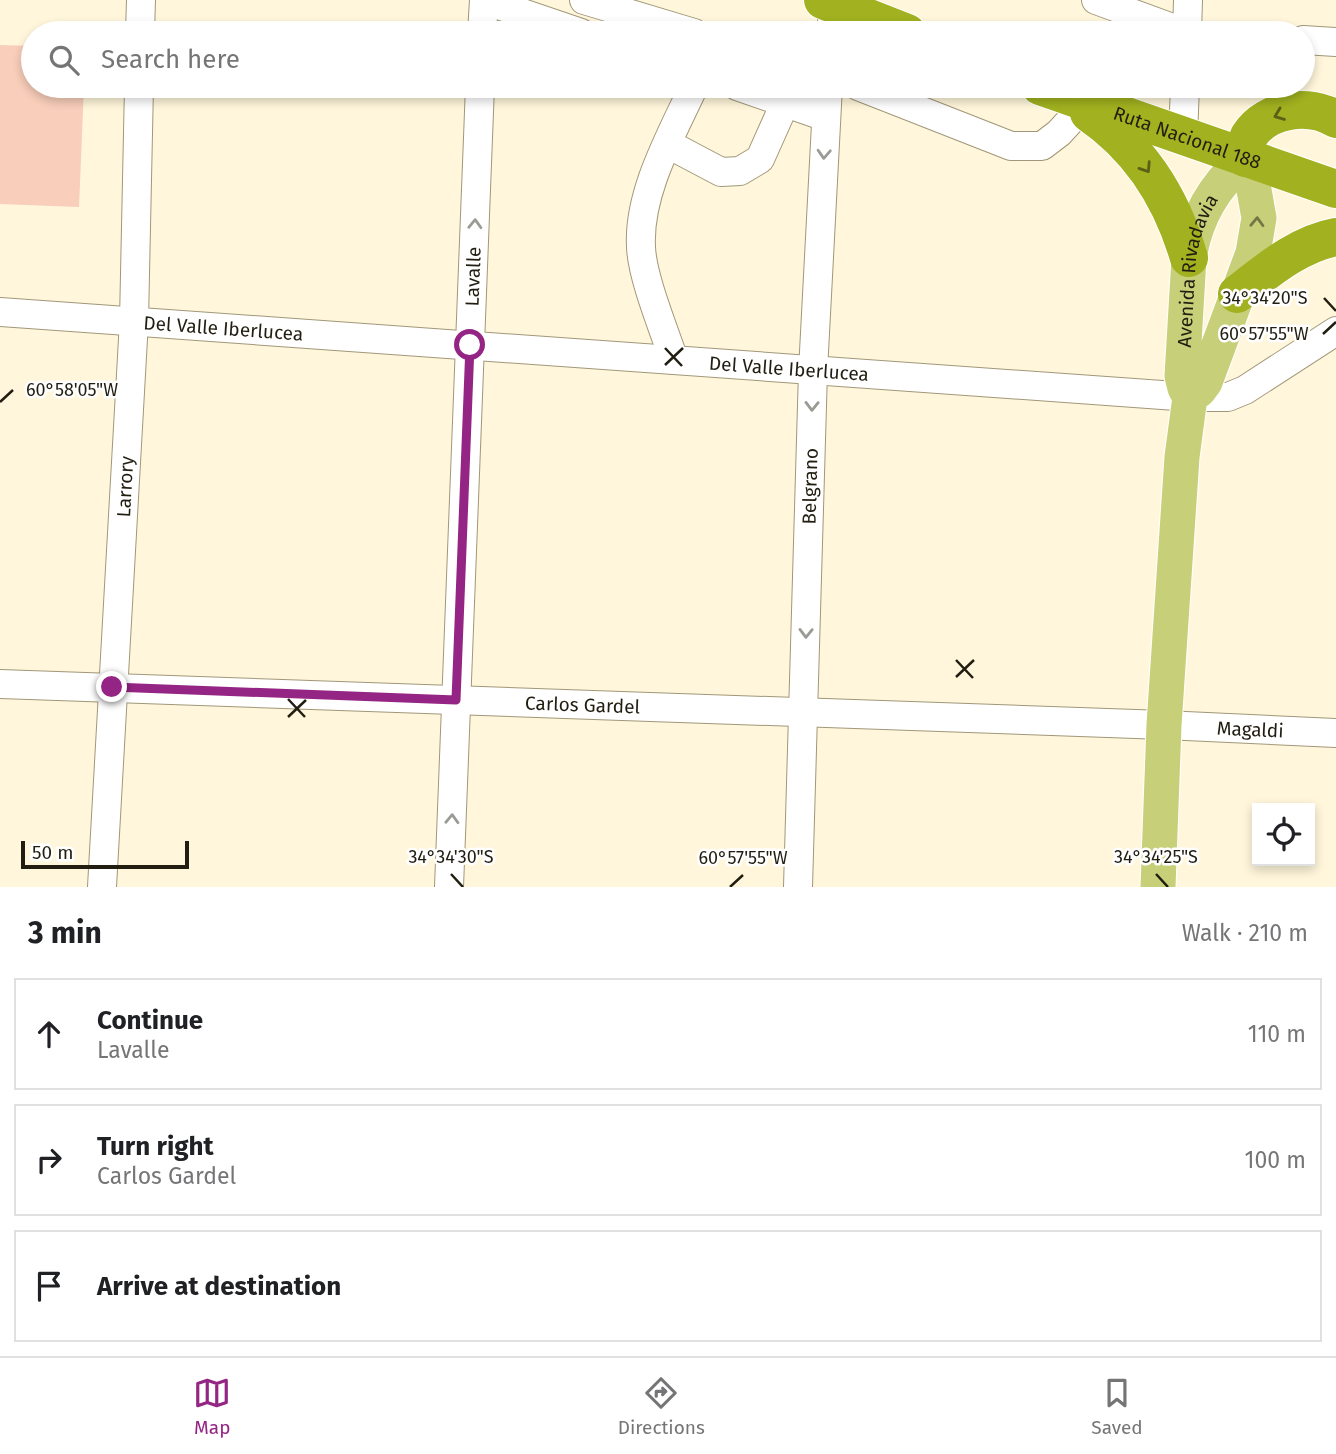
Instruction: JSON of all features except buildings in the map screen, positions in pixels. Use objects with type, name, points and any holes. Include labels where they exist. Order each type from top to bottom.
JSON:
[{"type":"highway","points":[[830,9],[868,21]]},
{"type":"highway","points":[[1063,98],[1112,129],[1141,159],[1181,229],[1189,258]]},
{"type":"highway","name":"Ruta Nacional 188","points":[[1066,98],[1336,189]]},
{"type":"highway","points":[[1245,158],[1248,138],[1268,118],[1295,109],[1326,113],[1336,119]]},
{"type":"highway","points":[[1237,294],[1295,252],[1324,239],[1336,237]]},
{"type":"main road","name":"Avenida Rivadavia","points":[[1158,887],[1164,725],[1182,457],[1195,397],[1205,382],[1253,253],[1259,218],[1245,158],[1224,177],[1202,211],[1192,243],[1182,376],[1185,388],[1195,397]]},
{"type":"street","points":[[140,21],[141,0]]},
{"type":"street","points":[[483,21],[484,0],[546,21]]},
{"type":"street","points":[[584,0],[654,21]]},
{"type":"street","points":[[1096,0],[1153,21]]},
{"type":"street","points":[[1187,21],[1188,0]]},
{"type":"street","points":[[1315,41],[1336,42]]},
{"type":"street","name":"Larrory","points":[[102,887],[134,321],[139,98]]},
{"type":"street","name":"Lavalle","points":[[449,887],[480,98]]},
{"type":"street","points":[[674,360],[641,247],[645,205],[657,168],[689,98]]},
{"type":"street","points":[[771,98],[825,117]]},
{"type":"street","name":"Belgrano","points":[[798,887],[813,371],[827,98]]},
{"type":"street","points":[[889,98],[1011,145],[1042,146],[1059,133],[1060,98]]},
{"type":"street","points":[[1183,136],[1185,98]]},
{"type":"street","points":[[668,144],[721,172],[740,171],[760,159],[785,103]]},
{"type":"street","name":"Del Valle Iberlucea","points":[[0,312],[1195,397],[1228,397],[1245,390],[1336,331]]},
{"type":"street","name":"Carlos Gardel","points":[[0,684],[1164,725]]},
{"type":"street","name":"Magaldi","points":[[1164,725],[1336,733]]},
{"type":"shaded area","points":[[0,45],[21,46],[21,98],[84,98],[79,207],[0,204]]},
{"type":"route","points":[[112,687],[456,700],[470,345]]}]
